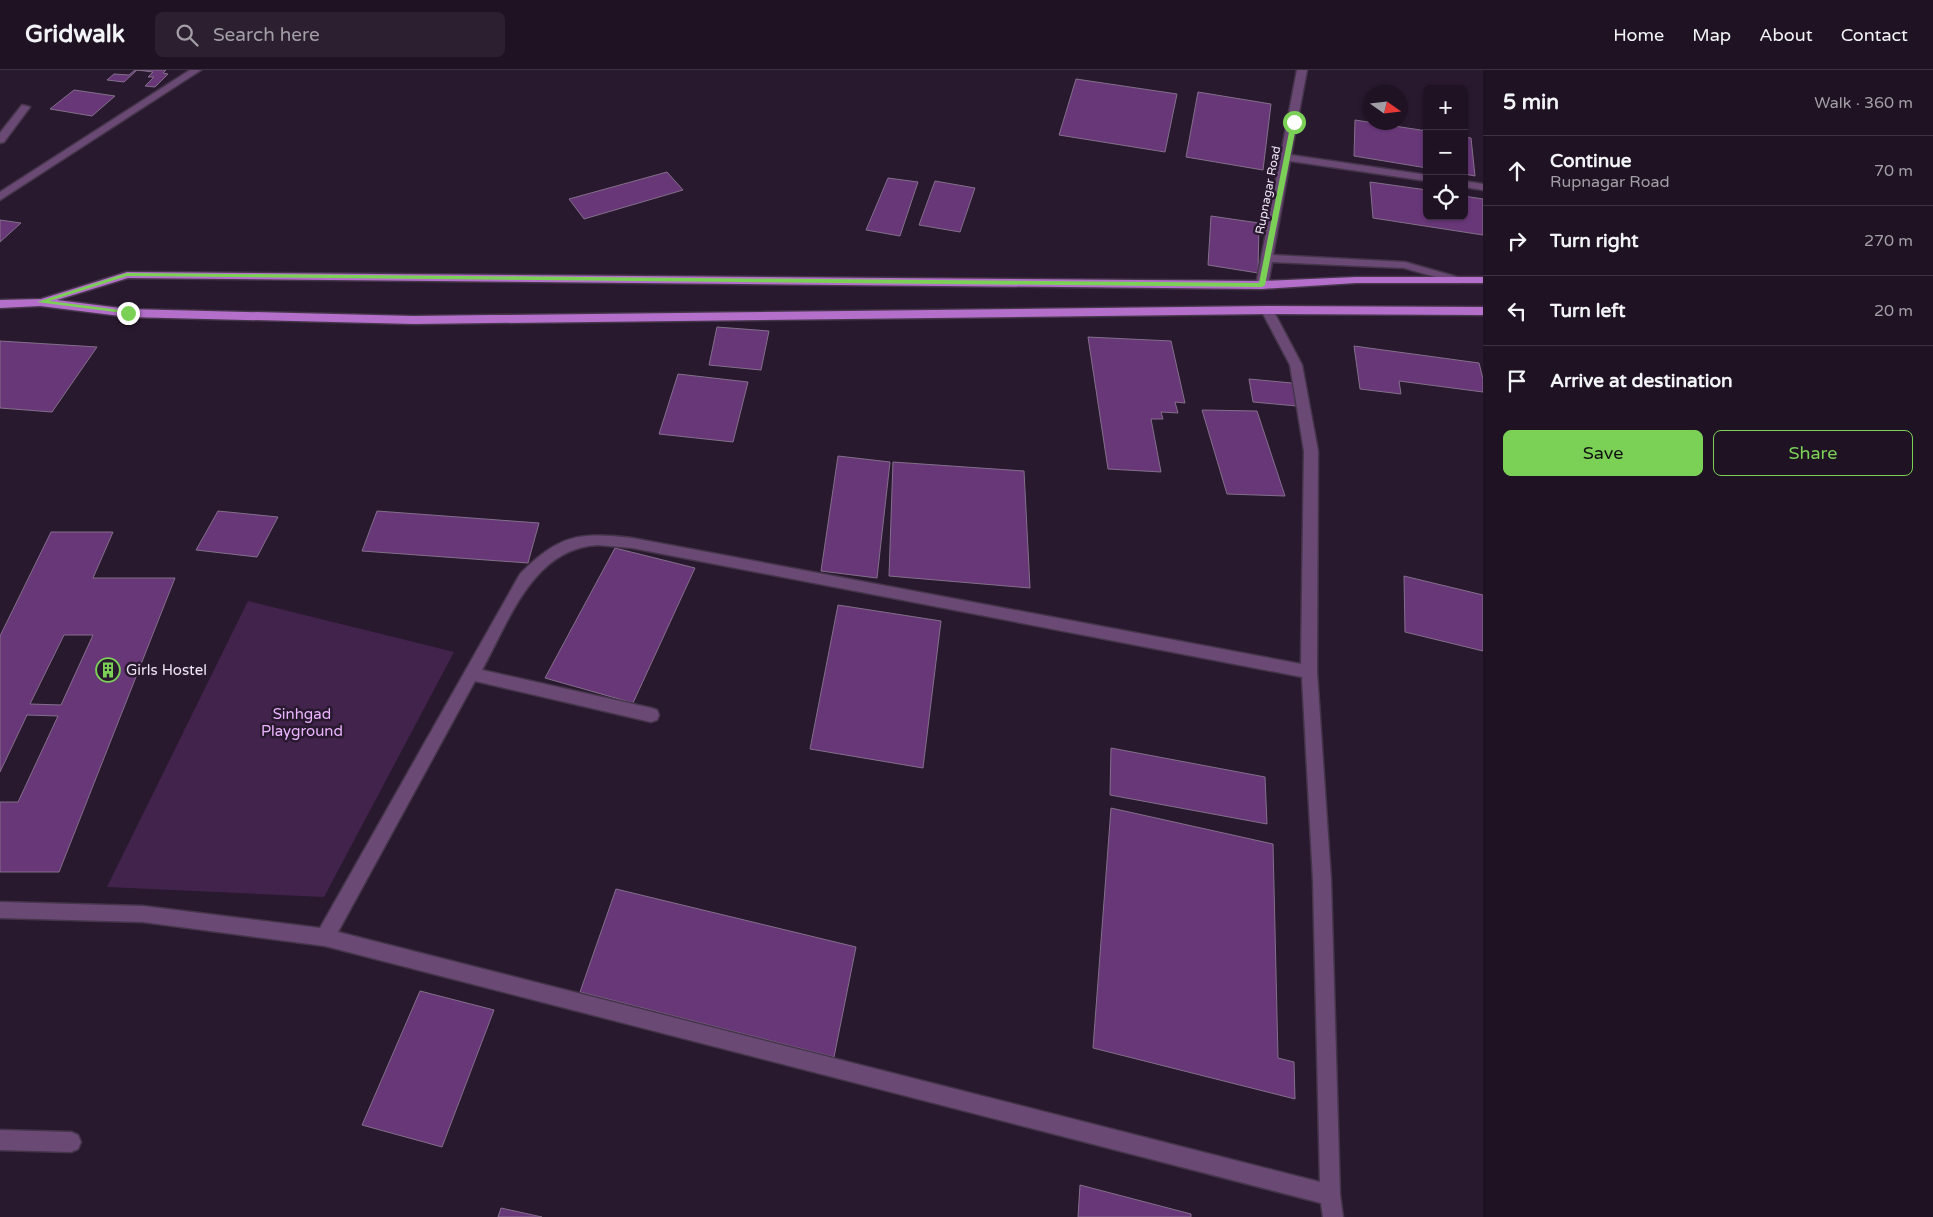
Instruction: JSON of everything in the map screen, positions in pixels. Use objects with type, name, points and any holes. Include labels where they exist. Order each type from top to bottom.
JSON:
[{"type":"main road","points":[[40,302],[127,274],[1262,285],[1356,280],[1483,280]]},
{"type":"main road","points":[[0,304],[40,302],[128,313],[414,320],[1267,310],[1483,311]]},
{"type":"street","points":[[0,197],[196,70]]},
{"type":"street","name":"Rupnagar Road","points":[[1262,285],[1302,70]]},
{"type":"street","points":[[0,140],[25,107]]},
{"type":"street","points":[[1287,157],[1423,177]]},
{"type":"street","points":[[1468,185],[1483,187]]},
{"type":"street","points":[[1267,258],[1405,265],[1457,280]]},
{"type":"street","points":[[1267,310],[1296,365],[1311,451],[1309,672],[1322,880],[1330,1195],[1333,1217]]},
{"type":"street","points":[[325,937],[525,578],[547,556],[569,543],[599,539],[658,548],[1309,672]]},
{"type":"street","points":[[471,674],[651,715]]},
{"type":"street","points":[[0,910],[142,914],[325,937],[1330,1195]]},
{"type":"street","points":[[0,1140],[71,1142]]},
{"type":"green space","name":"Sinhgad Playground","points":[[248,601],[454,652],[324,897],[107,887]]},
{"type":"building","points":[[137,70],[124,82],[107,80],[114,74],[129,75]]},
{"type":"building","points":[[137,70],[166,70],[163,73],[168,74],[155,87],[145,86],[154,77],[148,77],[153,72]]},
{"type":"building","points":[[1076,79],[1177,94],[1165,152],[1059,135]]},
{"type":"building","points":[[74,90],[115,96],[92,116],[50,109]]},
{"type":"building","points":[[1198,92],[1271,104],[1263,170],[1186,157]]},
{"type":"building","points":[[1355,120],[1363,121],[1363,130],[1408,130],[1408,128],[1423,130],[1423,167],[1354,156]]},
{"type":"building","points":[[1468,138],[1471,138],[1475,176],[1468,175]]},
{"type":"building","points":[[667,172],[683,190],[584,219],[569,199]]},
{"type":"building","points":[[888,178],[918,182],[900,236],[866,230]]},
{"type":"building","points":[[935,181],[975,188],[960,232],[919,225]]},
{"type":"building","points":[[1370,182],[1423,189],[1423,220],[1468,220],[1468,197],[1483,199],[1483,235],[1373,218]]},
{"type":"building","points":[[1211,216],[1259,223],[1258,273],[1208,265]]},
{"type":"building","points":[[0,220],[21,223],[0,242]]},
{"type":"building","points":[[717,327],[769,331],[761,370],[709,365]]},
{"type":"building","points":[[1088,337],[1171,341],[1185,403],[1175,402],[1178,413],[1161,412],[1163,419],[1151,419],[1161,472],[1108,469]]},
{"type":"building","points":[[0,341],[97,347],[52,412],[0,408]]},
{"type":"building","points":[[1354,346],[1479,363],[1483,379],[1483,392],[1399,381],[1401,394],[1360,389]]},
{"type":"building","points":[[678,374],[748,382],[733,442],[659,434]]},
{"type":"building","points":[[1249,379],[1292,383],[1297,406],[1253,402]]},
{"type":"building","points":[[1202,410],[1257,411],[1285,496],[1227,494]]},
{"type":"building","points":[[838,456],[890,462],[877,578],[821,571]]},
{"type":"building","points":[[893,462],[1024,471],[1030,588],[889,576]]},
{"type":"building","points":[[218,511],[278,517],[257,557],[196,550]]},
{"type":"building","points":[[377,511],[539,523],[528,563],[362,551]]},
{"type":"building","name":"Girls Hostel","points":[[51,532],[113,532],[93,578],[175,578],[59,872],[0,872],[0,802],[18,802],[58,716],[27,715],[0,772],[0,636]],"holes":[[[64,635],[93,635],[61,705],[30,704]]]},
{"type":"building","points":[[615,548],[695,568],[633,703],[545,678]]},
{"type":"building","points":[[1404,576],[1483,595],[1483,651],[1405,632]]},
{"type":"building","points":[[838,605],[941,621],[923,768],[810,749]]},
{"type":"building","points":[[1111,748],[1265,777],[1267,824],[1110,795]]},
{"type":"building","points":[[1111,808],[1273,844],[1278,1058],[1294,1062],[1295,1099],[1093,1048]]},
{"type":"building","points":[[616,889],[856,947],[834,1057],[580,992]]},
{"type":"building","points":[[420,991],[494,1010],[442,1147],[362,1125]]},
{"type":"building","points":[[1080,1185],[1191,1214],[1191,1217],[1078,1217]]},
{"type":"building","points":[[501,1208],[542,1217],[498,1217]]},
{"type":"place","name":"Girls Hostel","points":[[108,670]]},
{"type":"route","points":[[128,313],[40,302],[127,274],[1262,285],[1294,122]]}]
